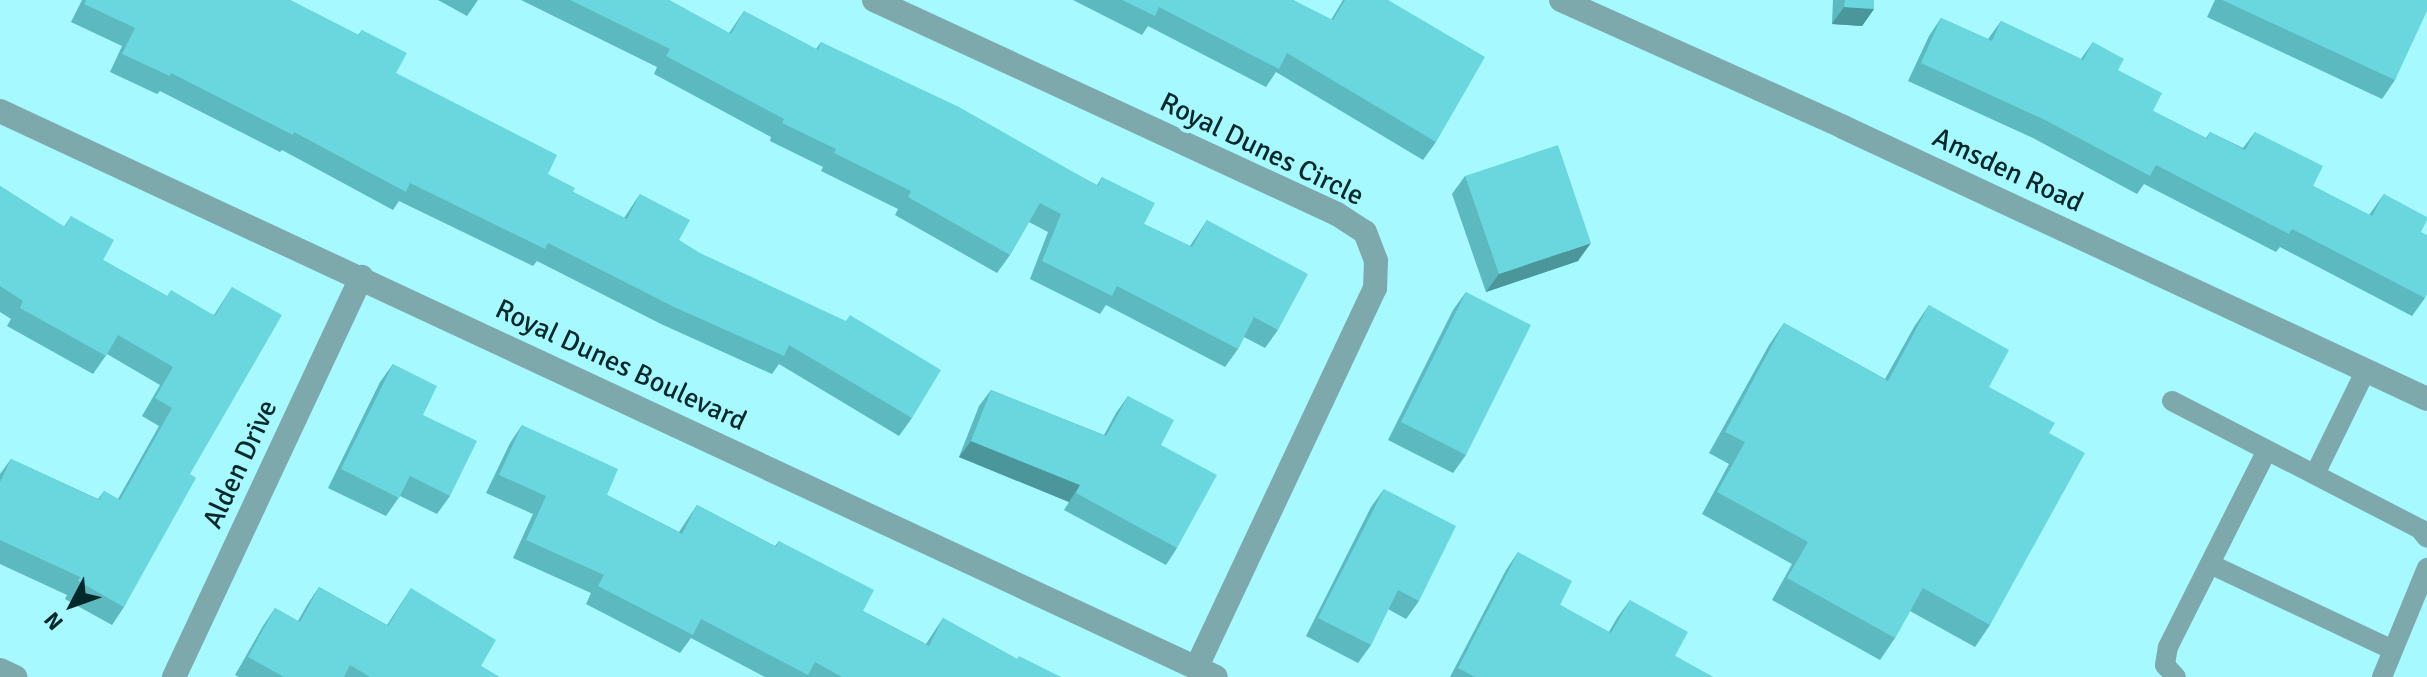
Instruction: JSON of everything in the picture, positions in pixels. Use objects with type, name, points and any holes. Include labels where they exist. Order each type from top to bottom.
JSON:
[{"type":"street","name":"Royal Dunes Circle","points":[[874,0],[1337,214],[1365,232],[1376,261],[1375,288],[1206,672]]},
{"type":"street","name":"Amsden Road","points":[[1561,0],[1843,127],[2427,399]]},
{"type":"street","name":"Royal Dunes Boulevard","points":[[0,111],[1206,672]]},
{"type":"street","name":"Alden Drive","points":[[174,677],[361,277]]},
{"type":"street","points":[[0,670],[15,677]]},
{"type":"lane","points":[[2315,474],[2366,370]]},
{"type":"lane","points":[[2172,401],[2420,529],[2427,538]]},
{"type":"lane","points":[[2167,673],[2168,647],[2267,450]]},
{"type":"lane","points":[[2210,564],[2393,650]]},
{"type":"lane","points":[[2382,677],[2427,568]]},
{"type":"building","points":[[86,0],[290,0],[359,35],[362,30],[407,53],[396,73],[557,155],[548,174],[575,188],[573,192],[627,219],[640,194],[690,220],[679,240],[700,253],[846,321],[850,315],[941,370],[912,418],[789,345],[784,356],[674,307],[548,243],[545,249],[410,183],[406,192],[294,132],[293,135],[171,73],[170,76],[122,54],[135,28],[84,4]]},
{"type":"building","points":[[570,0],[669,0],[731,34],[744,11],[818,50],[821,42],[959,107],[1098,186],[1102,177],[1155,203],[1144,224],[1192,247],[1207,220],[1308,274],[1278,330],[1254,317],[1238,349],[1117,286],[1112,296],[1042,261],[1061,214],[1040,203],[1010,255],[908,197],[911,191],[834,153],[836,149],[782,123],[784,119],[666,56],[670,49]]},
{"type":"building","points":[[1122,0],[1293,0],[1333,20],[1345,0],[1388,0],[1485,57],[1436,142],[1287,53],[1279,69],[1159,7],[1155,16]]},
{"type":"building","points":[[1845,0],[1874,0],[1874,9],[1844,7]]},
{"type":"building","points":[[2222,0],[2427,0],[2427,11],[2395,80]]},
{"type":"building","points":[[1941,18],[1992,41],[2001,21],[2083,60],[2093,42],[2124,59],[2118,70],[2162,93],[2153,111],[2207,139],[2210,132],[2245,150],[2255,132],[2323,166],[2313,186],[2372,216],[2384,194],[2427,217],[2421,232],[2427,235],[2425,298],[2292,229],[2289,234],[2156,165],[2150,176],[2045,120],[1921,63]]},
{"type":"building","points":[[1558,145],[1591,243],[1499,274],[1465,176]]},
{"type":"building","points":[[0,186],[65,227],[71,216],[114,240],[103,260],[167,296],[171,290],[215,316],[232,287],[282,315],[190,474],[196,478],[124,607],[78,581],[80,577],[0,540],[0,482],[11,459],[99,500],[104,491],[120,500],[172,408],[155,398],[173,367],[118,335],[106,356],[20,308],[23,301],[0,286]]},
{"type":"building","points":[[1466,292],[1531,325],[1466,455],[1401,422]]},
{"type":"building","points":[[1929,305],[2009,350],[1989,387],[2055,423],[2049,433],[2085,453],[1990,625],[1923,588],[1895,638],[1787,578],[1808,542],[1717,492],[1745,442],[1725,432],[1784,323],[1888,381]]},
{"type":"building","points":[[393,364],[437,386],[423,415],[477,441],[450,496],[410,476],[399,498],[341,469]]},
{"type":"building","points":[[991,390],[1106,436],[1128,396],[1174,420],[1161,445],[1217,475],[1177,548],[1076,493],[1080,485],[971,441]]},
{"type":"building","points":[[522,425],[618,469],[607,495],[682,534],[697,505],[776,547],[779,541],[874,590],[863,611],[929,646],[943,618],[1017,659],[1019,656],[1061,677],[842,677],[815,662],[808,675],[701,619],[693,635],[598,586],[604,575],[526,540],[546,496],[499,475]]},
{"type":"building","points":[[1384,489],[1456,526],[1419,601],[1398,590],[1371,645],[1318,618]]},
{"type":"building","points":[[1518,552],[1572,581],[1560,605],[1611,633],[1630,600],[1688,632],[1675,656],[1713,677],[1475,677],[1458,668]]},
{"type":"building","points":[[319,587],[388,626],[411,588],[496,640],[481,666],[499,677],[370,677],[350,665],[344,677],[284,677],[248,657],[275,608],[300,622]]}]
